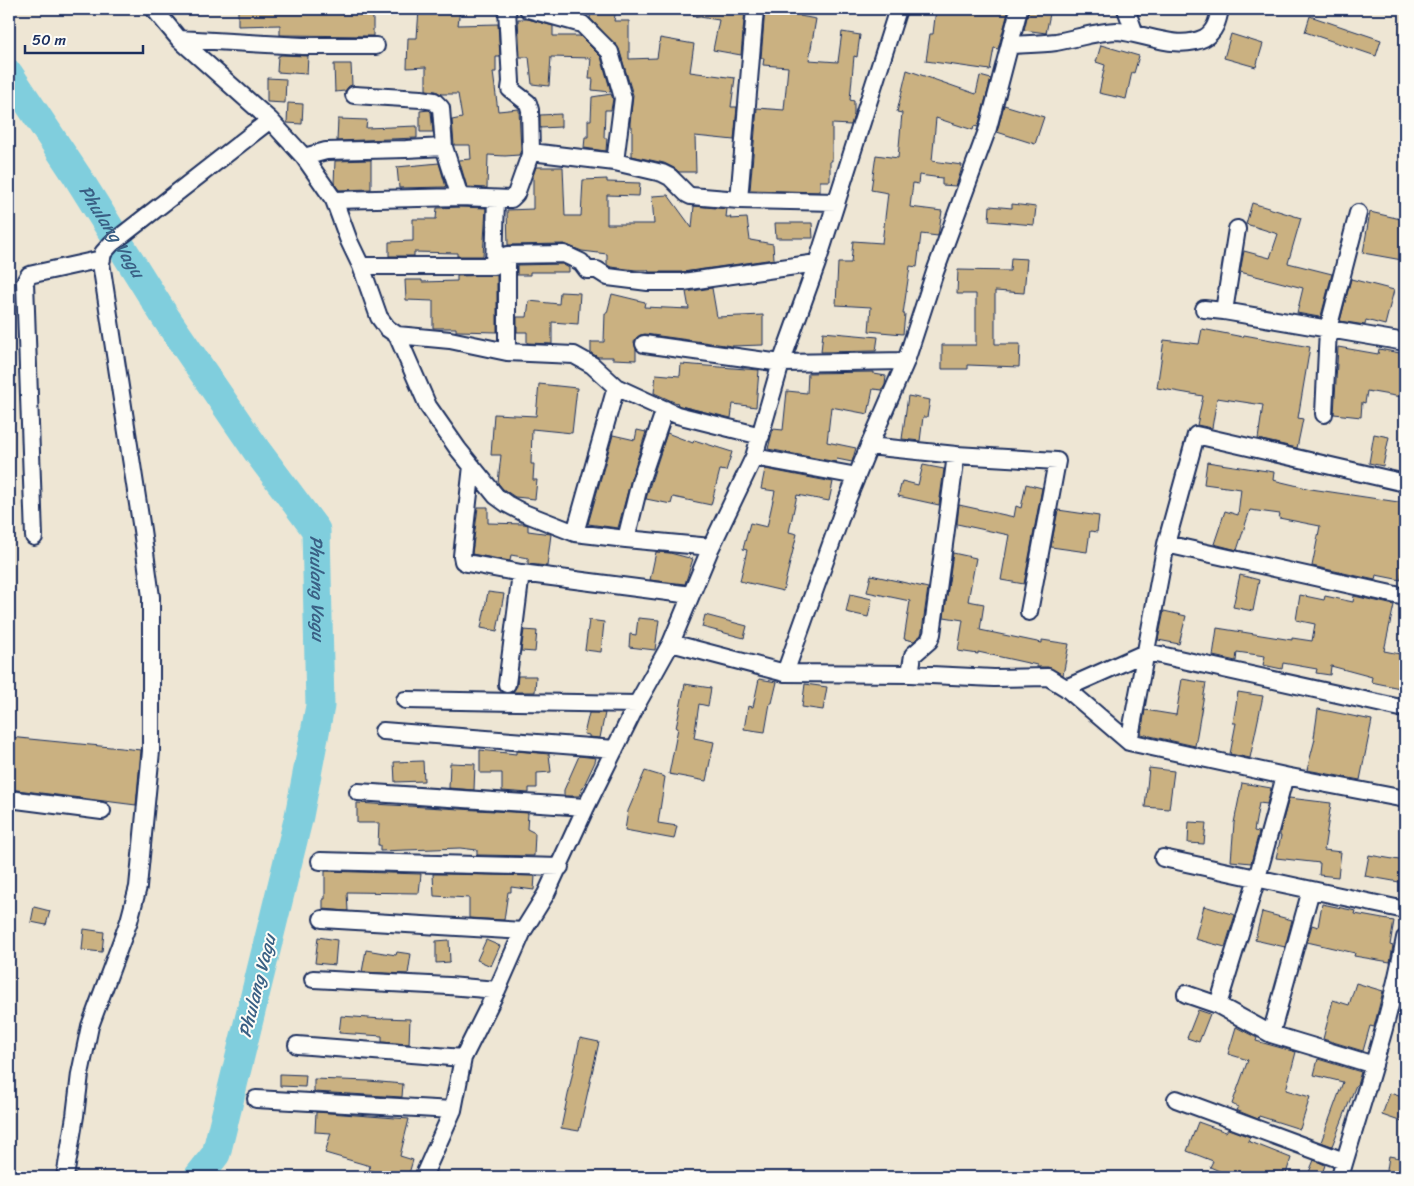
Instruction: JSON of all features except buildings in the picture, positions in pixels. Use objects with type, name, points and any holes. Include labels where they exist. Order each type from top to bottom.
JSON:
[{"type":"street","points":[[154,9],[179,39],[270,120],[304,157],[334,200],[349,241],[361,266],[379,317],[387,328],[397,335],[450,340],[507,352],[574,354],[592,365],[616,387],[677,415],[760,436]]},
{"type":"street","points":[[334,200],[460,197],[511,199],[514,197],[530,152],[530,110],[528,103],[510,89],[507,9]]},
{"type":"street","points":[[528,9],[582,24],[610,52],[624,98],[616,162]]},
{"type":"street","points":[[739,200],[755,9]]},
{"type":"street","points":[[422,1177],[453,1110],[463,1058],[497,990],[523,931],[560,867],[586,807],[637,704],[671,643],[711,547],[754,458],[781,363],[817,263],[898,9]]},
{"type":"street","points":[[786,673],[845,505],[906,361],[935,272],[988,128],[1019,9]]},
{"type":"street","points":[[1126,9],[1135,34]]},
{"type":"street","points":[[1010,45],[1053,42],[1116,31],[1170,42],[1192,42],[1205,37],[1214,30],[1220,9]]},
{"type":"street","points":[[179,39],[303,46],[376,46]]},
{"type":"street","points":[[354,95],[434,101],[441,108],[444,147],[460,197]]},
{"type":"street","points":[[65,1177],[80,1074],[90,1026],[129,921],[138,886],[151,751],[151,597],[101,263],[103,253],[111,244],[270,120]]},
{"type":"street","points":[[304,157],[326,151],[444,147]]},
{"type":"street","points":[[530,152],[616,162],[662,173],[670,177],[687,194],[692,196],[739,200],[836,202]]},
{"type":"street","points":[[494,266],[496,199]]},
{"type":"street","points":[[1324,414],[1328,329],[1358,213]]},
{"type":"street","points":[[1224,311],[1237,229]]},
{"type":"street","points":[[361,266],[494,266],[507,254],[564,254],[581,262],[587,270],[597,270],[608,276],[648,282],[683,282],[817,263]]},
{"type":"street","points":[[507,254],[507,352]]},
{"type":"street","points":[[34,537],[25,282],[29,275],[102,259]]},
{"type":"street","points":[[1204,309],[1405,342]]},
{"type":"street","points":[[397,335],[428,406],[458,449],[496,496],[507,504],[524,513],[575,533],[711,547]]},
{"type":"street","points":[[644,344],[781,363],[906,361]]},
{"type":"street","points":[[575,533],[616,387]]},
{"type":"street","points":[[626,539],[640,482],[665,409]]},
{"type":"street","points":[[1130,742],[1166,544],[1196,435],[1404,478]]},
{"type":"street","points":[[869,446],[956,455],[1057,461],[1029,612]]},
{"type":"street","points":[[910,674],[913,655],[929,641],[932,634],[956,455]]},
{"type":"street","points":[[754,458],[857,476]]},
{"type":"street","points":[[472,466],[463,561],[521,573],[691,594]]},
{"type":"street","points":[[1166,544],[1405,597]]},
{"type":"street","points":[[508,684],[521,573]]},
{"type":"street","points":[[671,643],[786,673],[910,674],[994,678],[1048,677],[1066,688],[1130,742],[1285,776],[1405,799]]},
{"type":"street","points":[[1066,688],[1147,652],[1405,708]]},
{"type":"street","points":[[405,700],[637,704]]},
{"type":"street","points":[[383,731],[615,749]]},
{"type":"street","points":[[1218,1005],[1257,878],[1285,776]]},
{"type":"street","points":[[358,792],[586,807]]},
{"type":"street","points":[[9,799],[102,811]]},
{"type":"street","points":[[1162,858],[1405,910]]},
{"type":"street","points":[[320,861],[560,867]]},
{"type":"street","points":[[1270,1034],[1311,890]]},
{"type":"street","points":[[322,919],[523,931]]},
{"type":"street","points":[[1340,1177],[1374,1065],[1399,972],[1405,938]]},
{"type":"street","points":[[313,979],[497,990]]},
{"type":"street","points":[[1186,994],[1218,1005],[1270,1034],[1374,1065]]},
{"type":"street","points":[[298,1045],[463,1058]]},
{"type":"street","points":[[256,1099],[453,1110]]},
{"type":"street","points":[[1176,1099],[1344,1161]]},
{"type":"waterway","name":"Phulang Vagu","points":[[9,74],[77,176],[166,318],[257,451],[316,530],[320,706],[299,816],[216,1154],[198,1177]]}]
